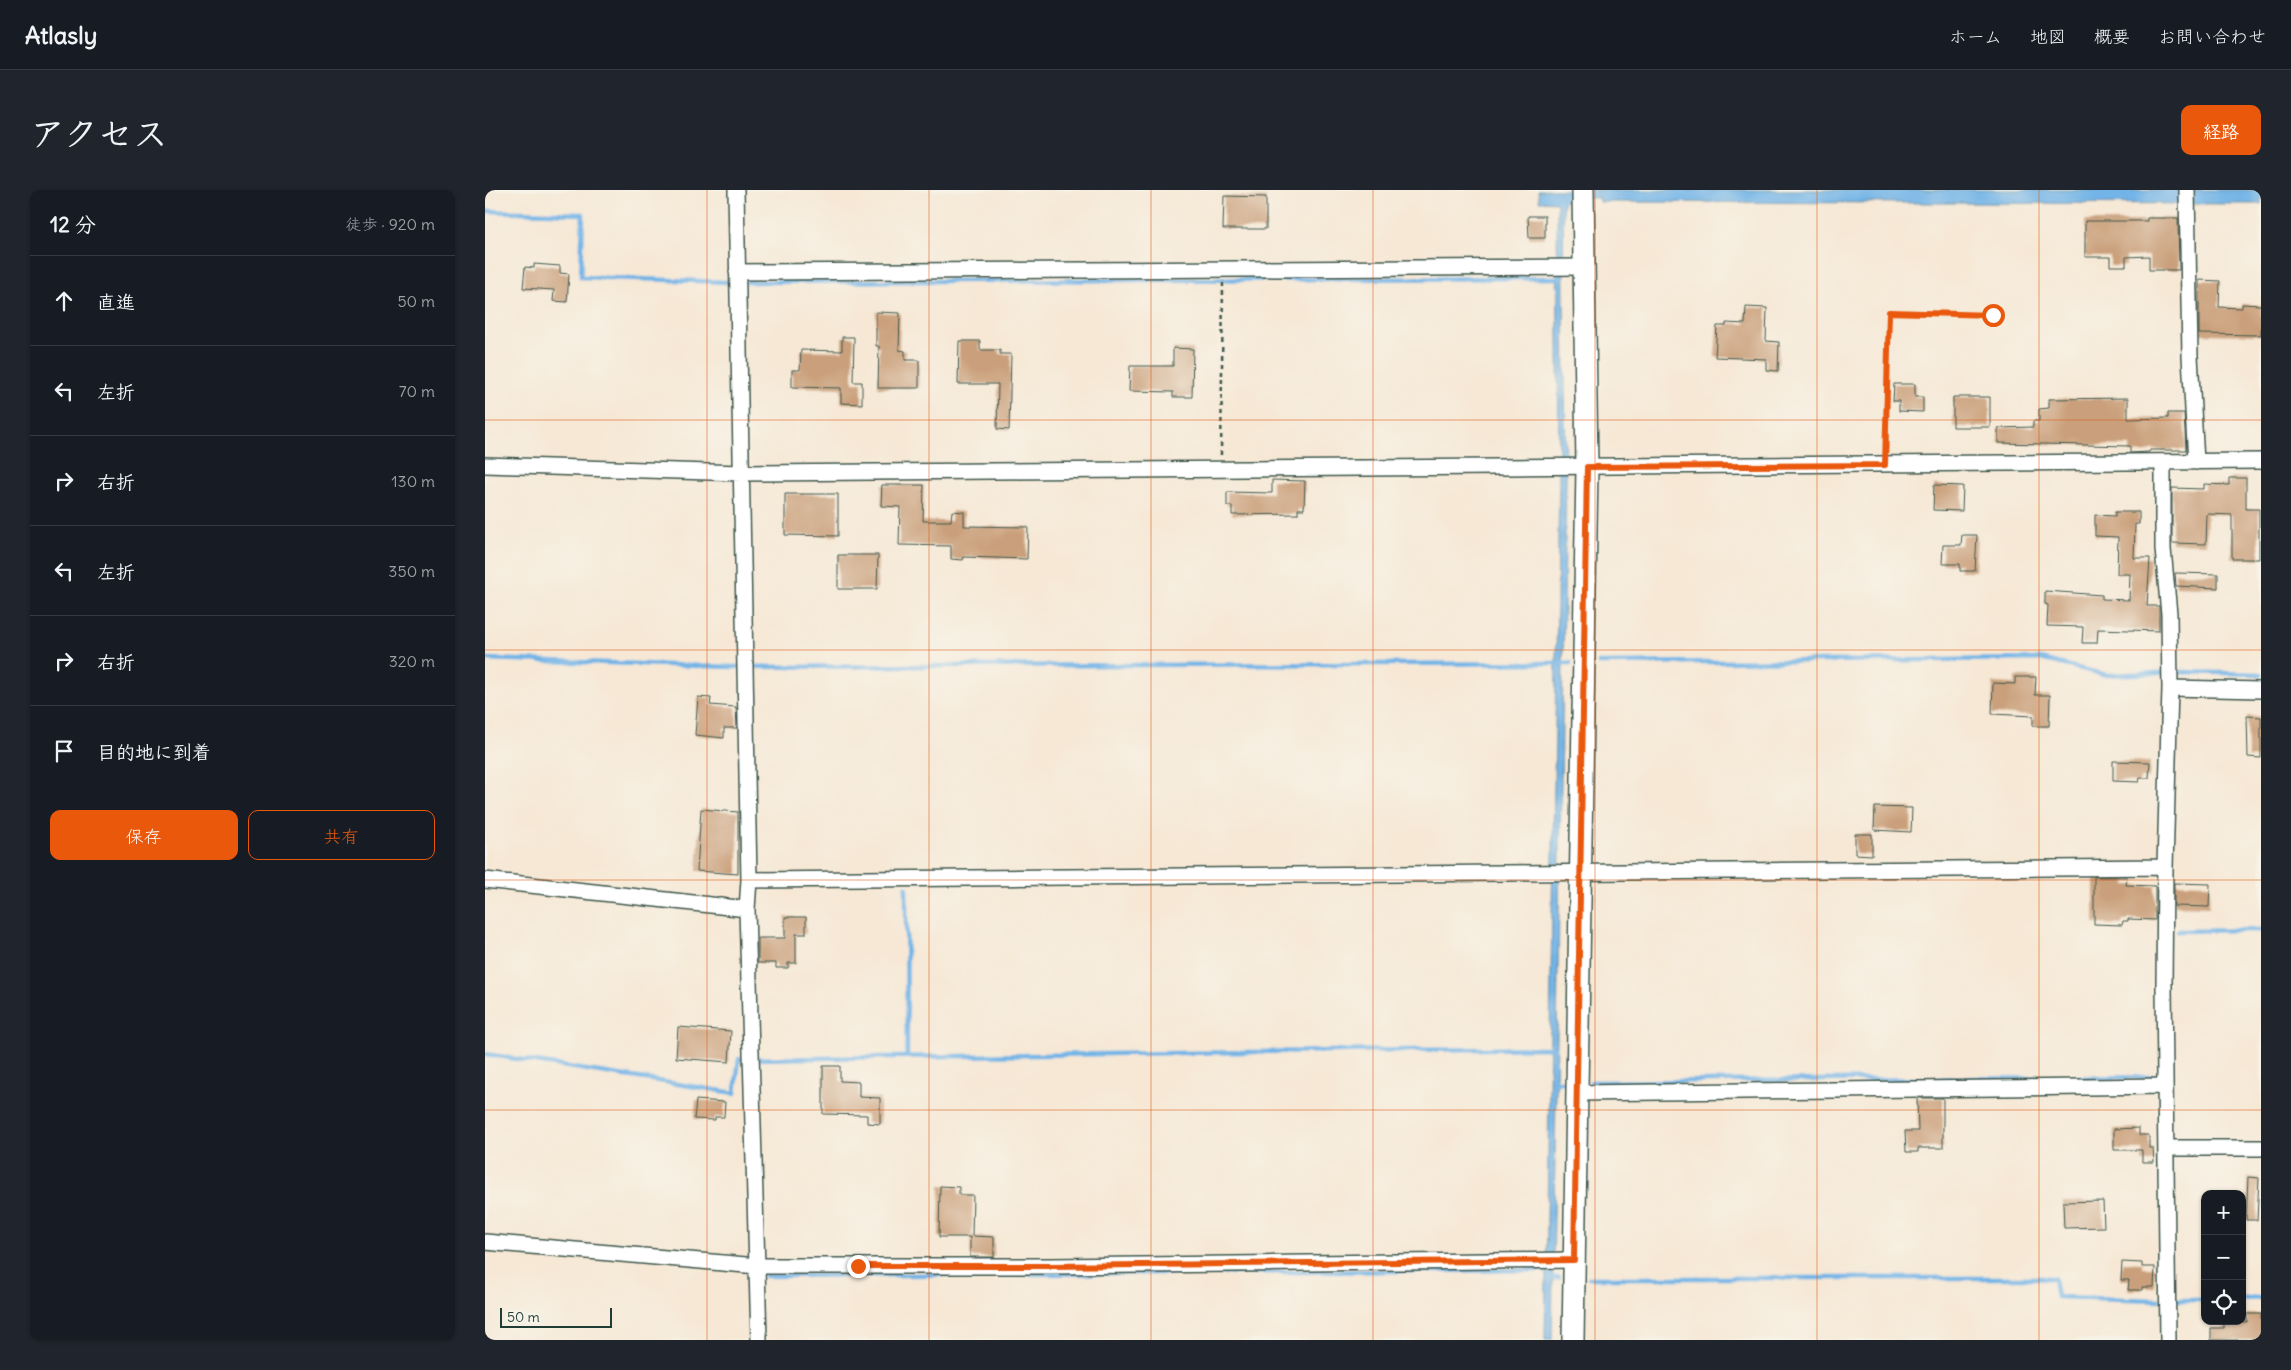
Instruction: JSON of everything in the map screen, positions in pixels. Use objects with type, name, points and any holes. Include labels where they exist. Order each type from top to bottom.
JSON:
[{"type":"street","points":[[736,190],[749,880],[747,909],[759,1340]]},
{"type":"street","points":[[2187,190],[2190,356],[2196,462]]},
{"type":"street","points":[[1573,1340],[1566,1260],[1577,1093],[1564,872],[1571,467],[1569,267],[1584,195]]},
{"type":"street","points":[[737,272],[1569,267]]},
{"type":"street","points":[[485,465],[741,473],[2261,461]]},
{"type":"street","points":[[2163,463],[2163,549],[2169,614],[2170,678],[2165,867],[2168,1340]]},
{"type":"street","points":[[2170,678],[2261,690]]},
{"type":"street","points":[[749,880],[2165,867]]},
{"type":"street","points":[[485,880],[747,909]]},
{"type":"street","points":[[1577,1093],[2165,1086]]},
{"type":"street","points":[[2168,1148],[2261,1148]]},
{"type":"street","points":[[485,1242],[757,1266],[1050,1266],[1566,1260]]},
{"type":"path","points":[[1221,469],[1223,288]]},
{"type":"path","points":[[1885,465],[1889,312],[1993,315]]},
{"type":"water","points":[[1538,190],[2261,190],[2261,204],[1599,202],[1599,198],[1568,197],[1567,201],[1563,202],[1566,480],[1552,1340],[1545,1340],[1559,480],[1557,202],[1539,201]]},
{"type":"building","points":[[1224,196],[1266,197],[1266,229],[1223,229]]},
{"type":"building","points":[[1528,216],[1545,216],[1545,238],[1529,238]]},
{"type":"building","points":[[2147,218],[2178,218],[2179,270],[2149,270],[2149,256],[2126,257],[2126,266],[2110,266],[2110,257],[2085,257],[2085,221],[2147,221]]},
{"type":"building","points":[[534,264],[560,266],[560,273],[569,274],[567,302],[553,301],[554,290],[523,288],[525,267],[534,268]]},
{"type":"building","points":[[2199,280],[2220,281],[2219,307],[2242,308],[2242,304],[2261,305],[2261,335],[2199,334]]},
{"type":"building","points":[[1746,307],[1767,308],[1766,341],[1779,342],[1778,371],[1766,370],[1766,359],[1715,357],[1717,326],[1726,326],[1726,323],[1745,324]]},
{"type":"building","points":[[876,312],[900,313],[899,350],[905,351],[905,360],[919,360],[919,388],[878,388],[879,346],[876,346]]},
{"type":"building","points":[[842,337],[854,337],[853,382],[862,382],[862,404],[841,403],[841,388],[792,387],[792,370],[800,370],[801,350],[842,351]]},
{"type":"building","points":[[959,341],[980,341],[980,350],[1000,350],[1000,354],[1011,354],[1009,430],[997,429],[998,384],[958,384]]},
{"type":"building","points":[[1173,348],[1193,349],[1192,397],[1173,397],[1173,392],[1129,391],[1130,366],[1173,366]]},
{"type":"building","points":[[1894,384],[1915,384],[1915,397],[1923,397],[1923,412],[1899,411],[1899,401],[1893,401]]},
{"type":"building","points":[[1953,397],[1990,397],[1990,427],[1953,427]]},
{"type":"building","points":[[2128,398],[2128,419],[2168,418],[2168,413],[2184,413],[2186,450],[2150,450],[2149,452],[2130,453],[2130,446],[1998,443],[1998,428],[2033,427],[2033,421],[2039,421],[2039,409],[2049,408],[2049,399]]},
{"type":"building","points":[[2229,478],[2246,478],[2246,509],[2259,509],[2259,559],[2232,559],[2232,515],[2207,514],[2206,544],[2172,543],[2172,488],[2204,489],[2204,484],[2229,485]]},
{"type":"building","points":[[1272,480],[1305,481],[1304,509],[1298,509],[1298,514],[1232,515],[1232,506],[1227,506],[1227,492],[1272,493]]},
{"type":"building","points":[[882,485],[924,485],[923,521],[951,521],[952,511],[964,512],[964,526],[1028,527],[1027,559],[964,557],[963,560],[951,559],[951,546],[899,545],[900,507],[881,506]]},
{"type":"building","points":[[1934,485],[1963,486],[1962,511],[1933,510]]},
{"type":"building","points":[[785,494],[838,494],[838,536],[785,535]]},
{"type":"building","points":[[2115,512],[2139,512],[2139,524],[2135,524],[2134,558],[2150,558],[2147,606],[2159,606],[2159,631],[2098,629],[2097,643],[2082,643],[2083,627],[2047,626],[2048,605],[2045,604],[2045,591],[2102,595],[2102,599],[2129,600],[2130,574],[2117,574],[2118,537],[2095,536],[2095,515],[2115,516]]},
{"type":"building","points":[[1962,535],[1977,535],[1975,571],[1960,571],[1960,564],[1942,564],[1943,545],[1961,545]]},
{"type":"building","points":[[838,555],[878,555],[877,589],[838,589]]},
{"type":"building","points":[[2175,573],[2218,574],[2218,588],[2176,586]]},
{"type":"building","points":[[2015,677],[2036,677],[2035,695],[2050,695],[2049,726],[2033,726],[2033,716],[1992,714],[1993,683],[2015,684]]},
{"type":"building","points":[[698,697],[711,698],[710,705],[736,707],[737,728],[724,728],[724,738],[695,735]]},
{"type":"building","points":[[2247,716],[2261,717],[2261,758],[2248,757]]},
{"type":"building","points":[[2113,761],[2150,762],[2149,778],[2140,778],[2139,782],[2113,781]]},
{"type":"building","points":[[1875,807],[1912,808],[1911,832],[1874,830]]},
{"type":"building","points":[[701,809],[738,812],[738,874],[697,871]]},
{"type":"building","points":[[1855,834],[1872,834],[1872,855],[1855,854]]},
{"type":"building","points":[[2094,877],[2127,877],[2126,885],[2155,886],[2155,920],[2128,919],[2128,921],[2123,921],[2122,925],[2094,924]]},
{"type":"building","points":[[2174,883],[2210,884],[2209,907],[2174,906]]},
{"type":"building","points":[[785,917],[806,917],[806,934],[796,934],[796,963],[788,963],[788,968],[776,968],[776,963],[758,963],[758,938],[785,938]]},
{"type":"building","points":[[678,1027],[731,1031],[729,1062],[676,1058]]},
{"type":"building","points":[[823,1066],[840,1066],[840,1081],[859,1082],[859,1097],[880,1098],[880,1124],[867,1123],[867,1115],[823,1114]]},
{"type":"building","points":[[1917,1098],[1943,1098],[1943,1148],[1918,1148],[1918,1152],[1906,1152],[1905,1131],[1918,1131]]},
{"type":"building","points":[[696,1100],[725,1102],[724,1117],[715,1117],[715,1120],[694,1119]]},
{"type":"building","points":[[2139,1128],[2139,1135],[2149,1135],[2149,1148],[2153,1148],[2154,1162],[2142,1162],[2142,1150],[2114,1150],[2114,1129]]},
{"type":"building","points":[[2248,1177],[2259,1178],[2257,1220],[2246,1220]]},
{"type":"building","points":[[940,1186],[959,1187],[959,1195],[973,1195],[972,1236],[994,1237],[994,1257],[970,1257],[970,1237],[939,1237]]},
{"type":"building","points":[[2103,1201],[2104,1227],[2064,1228],[2063,1202]]},
{"type":"building","points":[[2122,1262],[2142,1263],[2142,1267],[2155,1267],[2154,1287],[2142,1287],[2142,1290],[2128,1290],[2129,1280],[2121,1280]]},
{"type":"building","points":[[2247,1314],[2261,1314],[2261,1340],[2211,1340],[2211,1328],[2224,1328],[2224,1325],[2246,1325]]},
{"type":"waterway","points":[[485,211],[583,214],[581,277],[727,282]]},
{"type":"waterway","points":[[747,282],[1561,278]]},
{"type":"waterway","points":[[485,659],[732,667],[1570,663]]},
{"type":"waterway","points":[[1599,663],[2040,659],[2107,675],[2182,672],[2261,674]]},
{"type":"waterway","points":[[906,887],[907,1055]]},
{"type":"waterway","points":[[2178,931],[2261,930]]},
{"type":"waterway","points":[[485,1054],[735,1093],[739,1059],[1554,1048]]},
{"type":"waterway","points":[[1591,1082],[2153,1077]]},
{"type":"waterway","points":[[1552,1082],[1564,1082]]},
{"type":"waterway","points":[[765,1276],[1549,1270]]},
{"type":"waterway","points":[[1550,1278],[1559,1278]]},
{"type":"waterway","points":[[1589,1278],[2054,1278],[2057,1297],[2159,1300]]},
{"type":"waterway","points":[[2246,1299],[2261,1298]]},
{"type":"waterway","points":[[2176,1300],[2201,1300]]},
{"type":"route","points":[[858,1266],[1050,1266],[1574,1260],[1587,467],[1885,465],[1889,312],[1993,315]]}]
